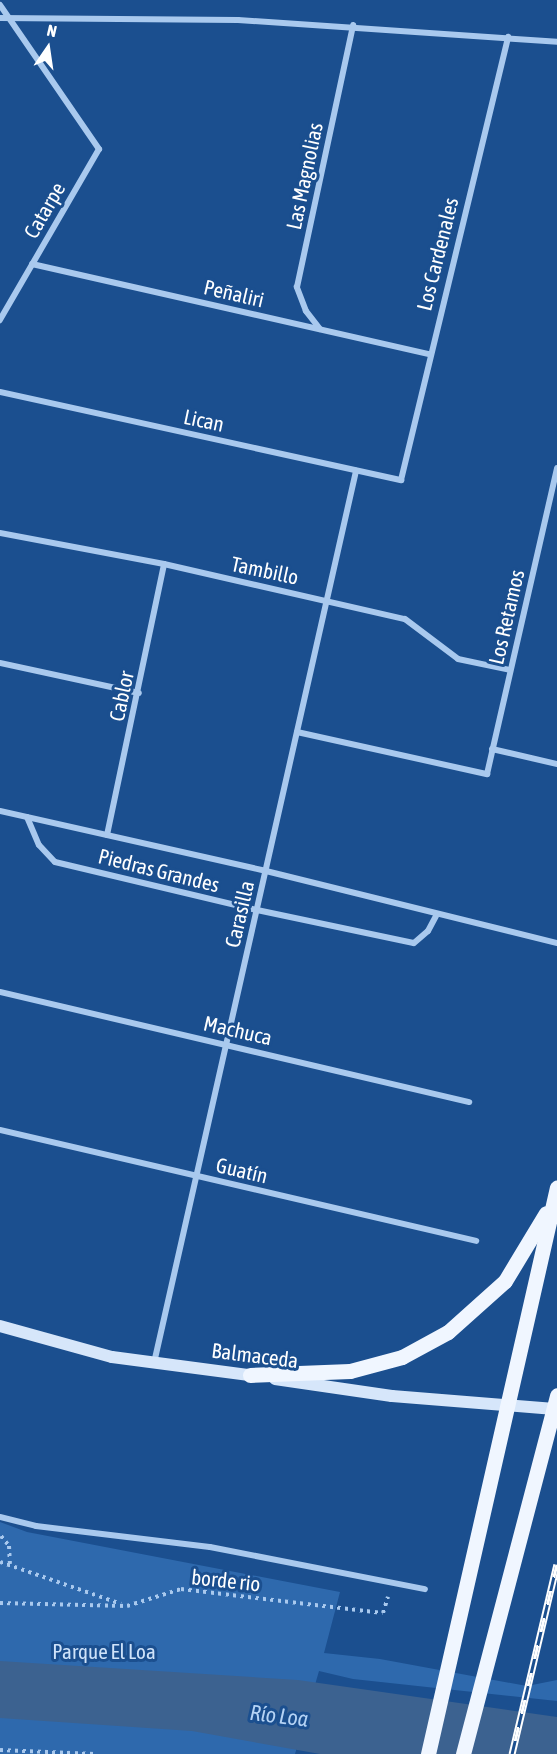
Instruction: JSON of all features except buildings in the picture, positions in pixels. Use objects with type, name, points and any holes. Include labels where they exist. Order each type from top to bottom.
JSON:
[{"type":"main road","points":[[250,1375],[350,1371],[402,1357],[448,1332],[505,1281],[529,1247],[556,1191]]},
{"type":"main road","points":[[428,1754],[509,1407],[556,1191]]},
{"type":"main road","name":"Balmaceda","points":[[0,1326],[112,1357],[154,1364],[250,1375],[392,1396],[509,1407],[555,1402],[490,1642],[463,1754]]},
{"type":"street","points":[[0,5],[8,18]]},
{"type":"street","points":[[0,18],[353,25],[557,42]]},
{"type":"street","name":"Catarpe","points":[[0,320],[3,307],[32,264],[99,149],[8,18]]},
{"type":"street","name":"Las Magnolias","points":[[320,329],[306,311],[297,287],[353,25]]},
{"type":"street","name":"Los Cardenales","points":[[401,480],[429,354],[508,37]]},
{"type":"street","name":"Peñaliri","points":[[32,264],[429,354]]},
{"type":"street","name":"Lican","points":[[0,392],[401,480]]},
{"type":"street","name":"Los Retamos","points":[[297,732],[487,774],[557,468]]},
{"type":"street","name":"Carasilla","points":[[154,1364],[356,471]]},
{"type":"street","name":"Tambillo","points":[[0,533],[164,564],[405,619],[458,659],[510,670]]},
{"type":"street","name":"Cablor","points":[[107,835],[139,693],[164,564]]},
{"type":"street","points":[[0,663],[139,693]]},
{"type":"street","points":[[492,748],[557,764]]},
{"type":"street","name":"Piedras Grandes","points":[[0,811],[266,871],[436,916],[557,943]]},
{"type":"street","name":"Piedras Grandes","points":[[27,817],[39,845],[55,862],[257,910],[414,943],[428,931],[436,916]]},
{"type":"street","name":"Machuca","points":[[0,992],[469,1102]]},
{"type":"street","name":"Guatín","points":[[0,1130],[476,1241]]},
{"type":"street","points":[[0,1517],[36,1526],[210,1547],[425,1589]]},
{"type":"path","points":[[0,1535],[9,1546],[10,1564]]},
{"type":"path","points":[[0,1562],[127,1606]]},
{"type":"path","name":"borde rio","points":[[0,1603],[127,1606],[181,1589],[383,1613],[391,1584]]},
{"type":"path","points":[[0,1750],[95,1754]]},
{"type":"green space","name":"Parque El Loa","points":[[0,1522],[27,1532],[340,1592],[324,1653],[380,1659],[527,1686],[557,1680],[557,1701],[353,1679],[319,1671],[295,1754],[0,1754]]},
{"type":"water","name":"Río Loa","points":[[0,1661],[298,1680],[557,1717],[557,1754],[320,1754],[192,1731],[0,1718]]},
{"type":"railway","points":[[512,1754],[557,1564]]}]
